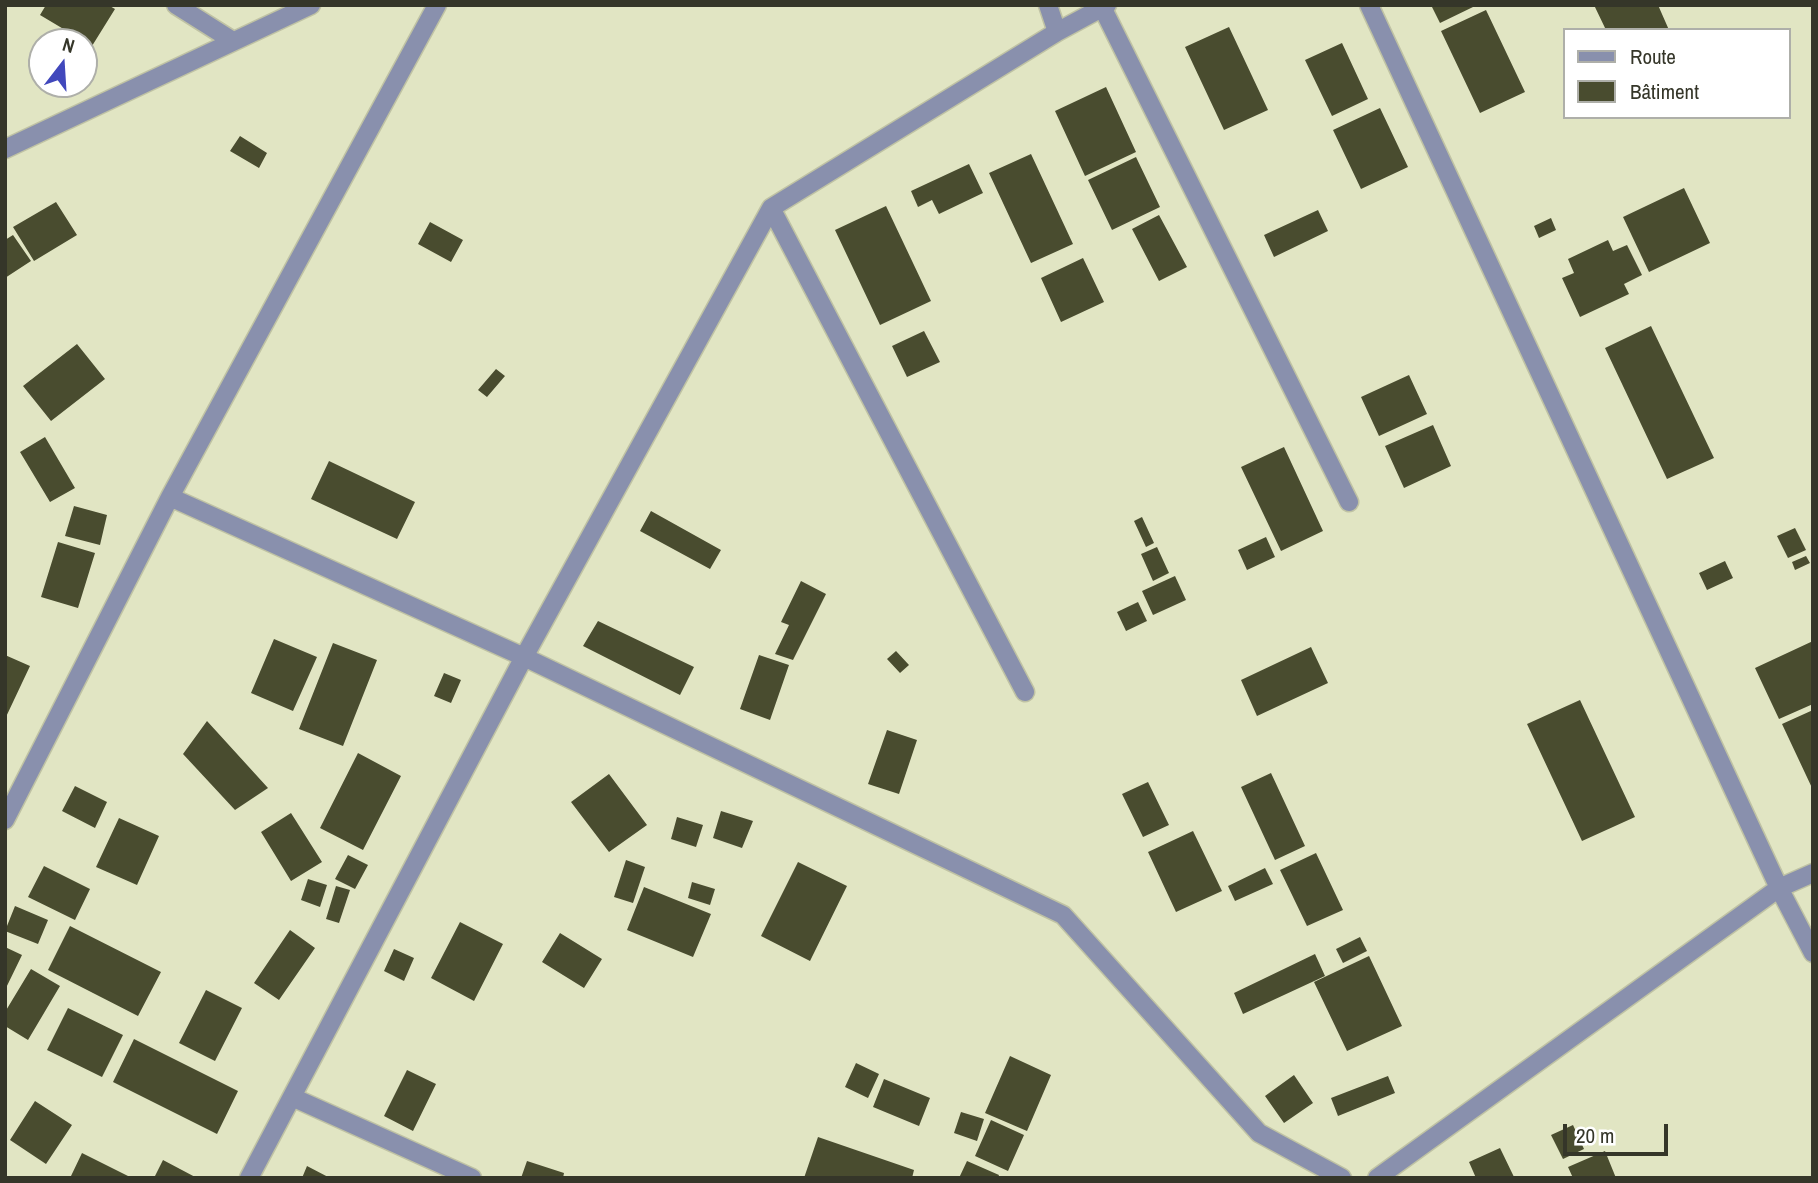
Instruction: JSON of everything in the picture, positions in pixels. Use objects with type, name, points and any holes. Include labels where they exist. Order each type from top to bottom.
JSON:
[{"type":"street","points":[[176,5],[233,41]]},
{"type":"street","points":[[5,149],[311,5]]},
{"type":"street","points":[[5,820],[170,497],[437,5]]},
{"type":"street","points":[[1048,5],[1057,32]]},
{"type":"street","points":[[1369,5],[1779,888],[1813,953]]},
{"type":"street","points":[[249,1178],[524,657],[771,208],[1057,32],[1105,6],[1349,502]]},
{"type":"street","points":[[771,208],[1025,692]]},
{"type":"street","points":[[170,497],[524,657],[1063,915],[1259,1133],[1342,1178]]},
{"type":"street","points":[[1377,1178],[1779,888],[1813,873]]},
{"type":"street","points":[[292,1097],[472,1178]]},
{"type":"building","points":[[46,5],[108,5],[115,9],[98,36],[98,28],[62,28],[40,15]]},
{"type":"building","points":[[1431,5],[1472,5],[1473,7],[1440,23]]},
{"type":"building","points":[[1594,5],[1658,5],[1668,28],[1605,28]]},
{"type":"building","points":[[1486,10],[1525,92],[1480,113],[1441,31]]},
{"type":"building","points":[[1229,27],[1268,110],[1224,130],[1185,47]]},
{"type":"building","points":[[1342,43],[1368,99],[1332,116],[1305,60]]},
{"type":"building","points":[[1106,87],[1136,152],[1085,176],[1055,111]]},
{"type":"building","points":[[1380,108],[1408,167],[1361,189],[1333,130]]},
{"type":"building","points":[[240,136],[267,153],[259,168],[230,151]]},
{"type":"building","points":[[1031,154],[1073,244],[1031,263],[989,173]]},
{"type":"building","points":[[1136,157],[1160,207],[1112,230],[1088,180]]},
{"type":"building","points":[[969,164],[983,193],[939,214],[932,200],[918,207],[911,191]]},
{"type":"building","points":[[1684,188],[1710,243],[1649,272],[1623,217]]},
{"type":"building","points":[[56,202],[77,235],[34,261],[13,227]]},
{"type":"building","points":[[886,206],[931,301],[880,325],[835,230]]},
{"type":"building","points":[[1318,210],[1328,231],[1274,257],[1264,235]]},
{"type":"building","points":[[1159,215],[1187,267],[1159,281],[1132,229]]},
{"type":"building","points":[[1551,218],[1556,230],[1539,238],[1534,226]]},
{"type":"building","points":[[430,222],[463,240],[451,262],[418,244]]},
{"type":"building","points":[[13,235],[31,261],[5,278],[5,240]]},
{"type":"building","points":[[1608,240],[1613,251],[1627,245],[1642,275],[1624,284],[1629,294],[1580,317],[1562,278],[1574,273],[1568,259]]},
{"type":"building","points":[[1083,258],[1104,302],[1061,322],[1041,278]]},
{"type":"building","points":[[1651,326],[1714,458],[1667,479],[1605,348]]},
{"type":"building","points":[[924,331],[940,362],[907,377],[892,346]]},
{"type":"building","points":[[77,344],[105,379],[51,421],[23,386]]},
{"type":"building","points":[[496,369],[505,376],[487,397],[478,390]]},
{"type":"building","points":[[1409,375],[1427,414],[1379,436],[1361,397]]},
{"type":"building","points":[[1433,425],[1451,466],[1404,488],[1385,446]]},
{"type":"building","points":[[45,437],[75,488],[50,502],[20,452]]},
{"type":"building","points":[[1284,447],[1323,531],[1281,551],[1241,467]]},
{"type":"building","points":[[329,461],[415,502],[397,539],[311,499]]},
{"type":"building","points":[[74,506],[107,515],[100,545],[65,536]]},
{"type":"building","points":[[651,511],[721,550],[710,569],[640,531]]},
{"type":"building","points":[[1142,517],[1154,543],[1146,547],[1134,521]]},
{"type":"building","points":[[1795,528],[1806,550],[1788,558],[1777,536]]},
{"type":"building","points":[[1266,537],[1275,557],[1247,570],[1238,550]]},
{"type":"building","points":[[58,542],[95,553],[78,608],[41,597]]},
{"type":"building","points":[[1157,547],[1169,573],[1153,581],[1141,554]]},
{"type":"building","points":[[1806,556],[1810,563],[1795,570],[1792,562]]},
{"type":"building","points":[[1725,561],[1733,578],[1707,590],[1699,573]]},
{"type":"building","points":[[1175,576],[1186,600],[1153,615],[1142,591]]},
{"type":"building","points":[[801,581],[826,594],[793,660],[775,654],[789,625],[781,622]]},
{"type":"building","points":[[1138,602],[1147,621],[1126,631],[1117,612]]},
{"type":"building","points":[[598,621],[694,667],[680,695],[583,646]]},
{"type":"building","points":[[274,639],[317,657],[293,711],[251,693]]},
{"type":"building","points":[[1813,641],[1813,704],[1779,719],[1755,668]]},
{"type":"building","points":[[333,643],[377,660],[343,746],[299,729]]},
{"type":"building","points":[[1311,647],[1328,683],[1257,716],[1241,680]]},
{"type":"building","points":[[896,651],[909,665],[900,673],[887,659]]},
{"type":"building","points":[[5,655],[30,666],[5,719]]},
{"type":"building","points":[[759,655],[789,665],[770,720],[740,709]]},
{"type":"building","points":[[444,673],[461,680],[451,703],[434,696]]},
{"type":"building","points":[[1580,700],[1635,817],[1582,841],[1527,724]]},
{"type":"building","points":[[1813,710],[1813,790],[1782,724]]},
{"type":"building","points":[[207,721],[268,788],[235,810],[183,754]]},
{"type":"building","points":[[887,730],[917,740],[899,794],[868,784]]},
{"type":"building","points":[[358,753],[401,776],[363,850],[320,828]]},
{"type":"building","points":[[1271,773],[1305,846],[1275,860],[1241,787]]},
{"type":"building","points":[[609,774],[647,825],[609,852],[571,802]]},
{"type":"building","points":[[1148,782],[1169,825],[1143,837],[1122,794]]},
{"type":"building","points":[[75,786],[107,802],[95,828],[62,811]]},
{"type":"building","points":[[721,811],[753,821],[742,848],[713,838]]},
{"type":"building","points":[[291,813],[322,862],[291,881],[261,832]]},
{"type":"building","points":[[677,817],[703,825],[696,847],[671,839]]},
{"type":"building","points":[[119,818],[159,836],[137,885],[96,867]]},
{"type":"building","points":[[1193,831],[1222,891],[1176,912],[1148,852]]},
{"type":"building","points":[[1316,853],[1343,910],[1307,926],[1280,870]]},
{"type":"building","points":[[348,855],[368,865],[355,889],[335,879]]},
{"type":"building","points":[[626,860],[645,867],[633,903],[614,897]]},
{"type":"building","points":[[798,862],[847,886],[810,961],[761,936]]},
{"type":"building","points":[[44,866],[90,889],[75,920],[28,897]]},
{"type":"building","points":[[1265,868],[1273,884],[1235,901],[1228,886]]},
{"type":"building","points":[[308,879],[327,885],[320,907],[301,900]]},
{"type":"building","points":[[692,882],[715,889],[710,905],[688,898]]},
{"type":"building","points":[[336,886],[350,890],[339,923],[326,919]]},
{"type":"building","points":[[644,887],[711,914],[693,957],[627,930]]},
{"type":"building","points":[[15,906],[48,920],[38,944],[5,931]]},
{"type":"building","points":[[460,922],[503,944],[474,1001],[431,978]]},
{"type":"building","points":[[70,926],[161,972],[138,1016],[48,970]]},
{"type":"building","points":[[290,930],[315,948],[279,1000],[254,983]]},
{"type":"building","points":[[560,933],[602,959],[584,988],[542,962]]},
{"type":"building","points":[[1360,937],[1367,951],[1343,963],[1336,949]]},
{"type":"building","points":[[5,947],[22,955],[5,990]]},
{"type":"building","points":[[394,949],[414,958],[404,981],[384,971]]},
{"type":"building","points":[[1315,954],[1325,976],[1243,1014],[1234,993]]},
{"type":"building","points":[[1369,956],[1402,1026],[1347,1051],[1314,982]]},
{"type":"building","points":[[31,969],[60,986],[28,1040],[5,1026],[5,1012]]},
{"type":"building","points":[[206,990],[242,1008],[215,1061],[179,1043]]},
{"type":"building","points":[[68,1008],[123,1035],[102,1077],[47,1050]]},
{"type":"building","points":[[134,1039],[238,1091],[217,1134],[113,1082]]},
{"type":"building","points":[[1010,1056],[1051,1075],[1027,1131],[985,1113]]},
{"type":"building","points":[[856,1063],[879,1074],[868,1098],[845,1087]]},
{"type":"building","points":[[407,1070],[436,1084],[413,1131],[384,1116]]},
{"type":"building","points":[[1294,1075],[1313,1103],[1284,1123],[1265,1096]]},
{"type":"building","points":[[1388,1076],[1395,1093],[1338,1116],[1331,1098]]},
{"type":"building","points":[[884,1079],[930,1098],[919,1126],[873,1107]]},
{"type":"building","points":[[35,1101],[72,1125],[46,1164],[10,1140]]},
{"type":"building","points":[[961,1112],[984,1119],[977,1141],[954,1133]]},
{"type":"building","points":[[991,1120],[1024,1135],[1008,1171],[975,1156]]},
{"type":"building","points":[[1573,1125],[1584,1149],[1563,1159],[1551,1135]]},
{"type":"building","points":[[818,1137],[914,1170],[912,1178],[804,1178]]},
{"type":"building","points":[[1500,1148],[1514,1177],[1476,1178],[1469,1162]]},
{"type":"building","points":[[1605,1151],[1616,1178],[1573,1178],[1568,1167]]},
{"type":"building","points":[[82,1153],[128,1176],[127,1178],[71,1176]]},
{"type":"building","points":[[163,1160],[197,1178],[154,1178]]},
{"type":"building","points":[[527,1161],[564,1173],[563,1178],[521,1178]]},
{"type":"building","points":[[967,1161],[999,1175],[998,1178],[959,1178]]},
{"type":"building","points":[[307,1166],[330,1178],[302,1178]]}]
